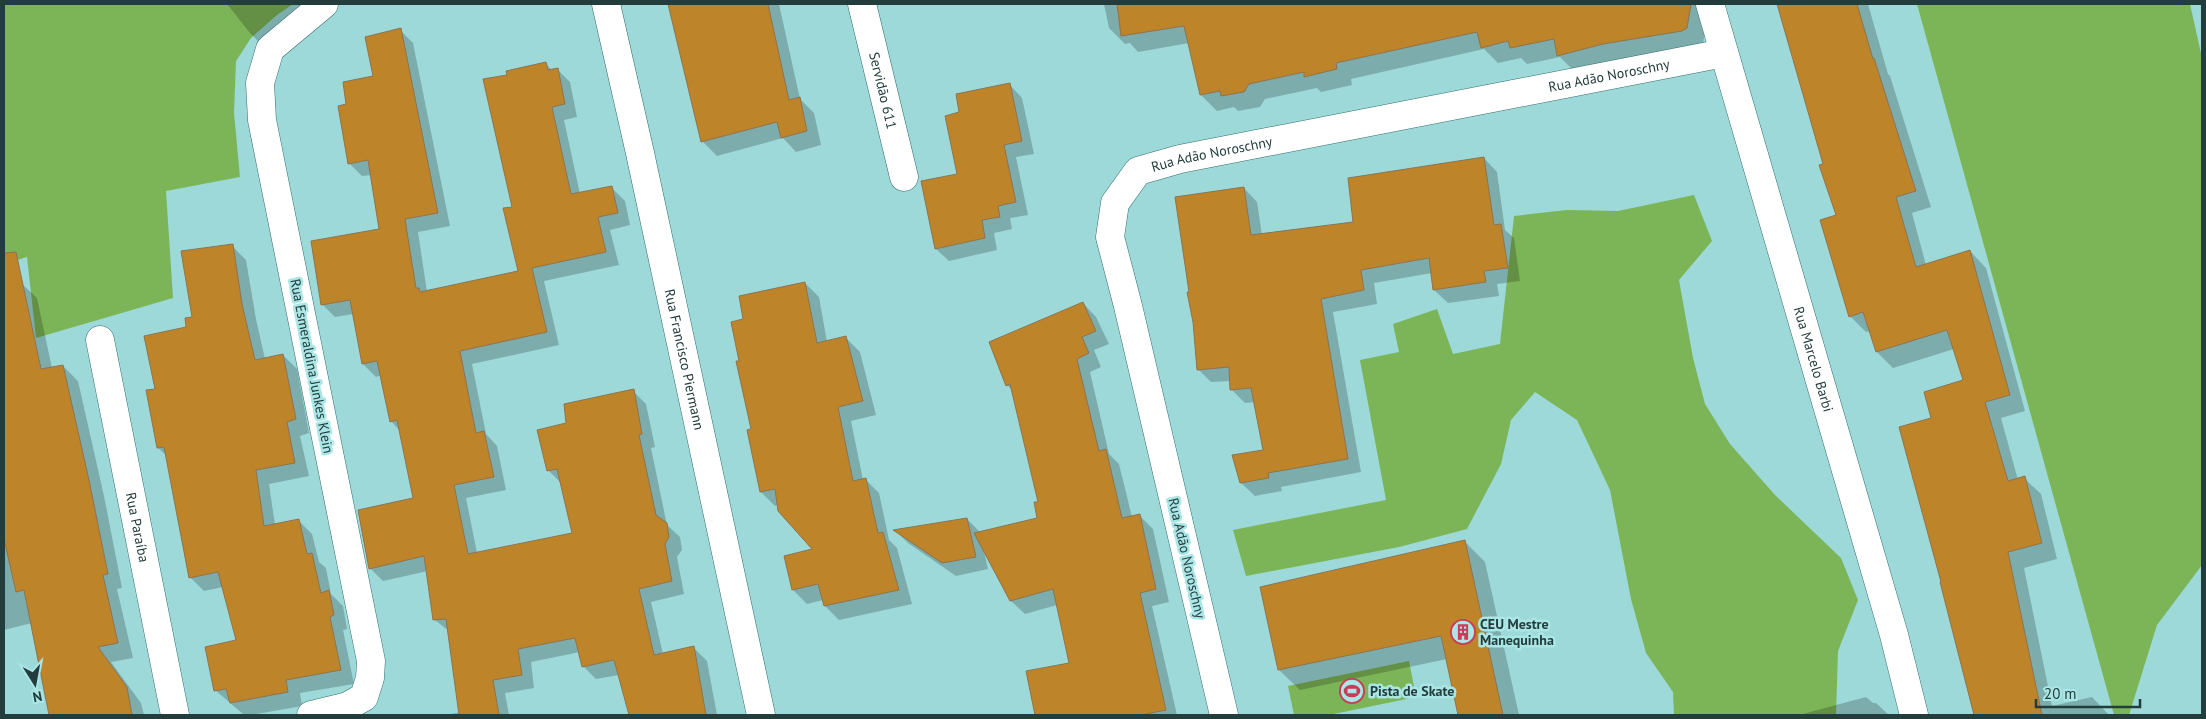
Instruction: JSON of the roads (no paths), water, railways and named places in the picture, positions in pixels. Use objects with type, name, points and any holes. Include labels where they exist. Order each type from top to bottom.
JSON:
[{"type":"street","name":"Rua Esmeraldina Junkes Klein","points":[[311,715],[348,706],[365,706],[371,661],[262,120],[260,83],[270,49],[324,4]]},
{"type":"street","name":"Rua Francisco Piermann","points":[[606,4],[761,715]]},
{"type":"street","name":"Servidão 611","points":[[862,4],[904,177]]},
{"type":"street","name":"Rua Marcelo Barbi","points":[[1710,4],[1891,625],[1914,715]]},
{"type":"street","name":"Rua Adão Noroschny","points":[[1224,715],[1128,306],[1110,238],[1115,203],[1138,171],[1180,159],[1724,53]]},
{"type":"street","name":"Rua Paraíba","points":[[100,340],[175,715]]},
{"type":"place","name":"CEU Mestre Manequinha","points":[[1463,632]]},
{"type":"place","name":"Pista de Skate","points":[[1352,691]]}]
